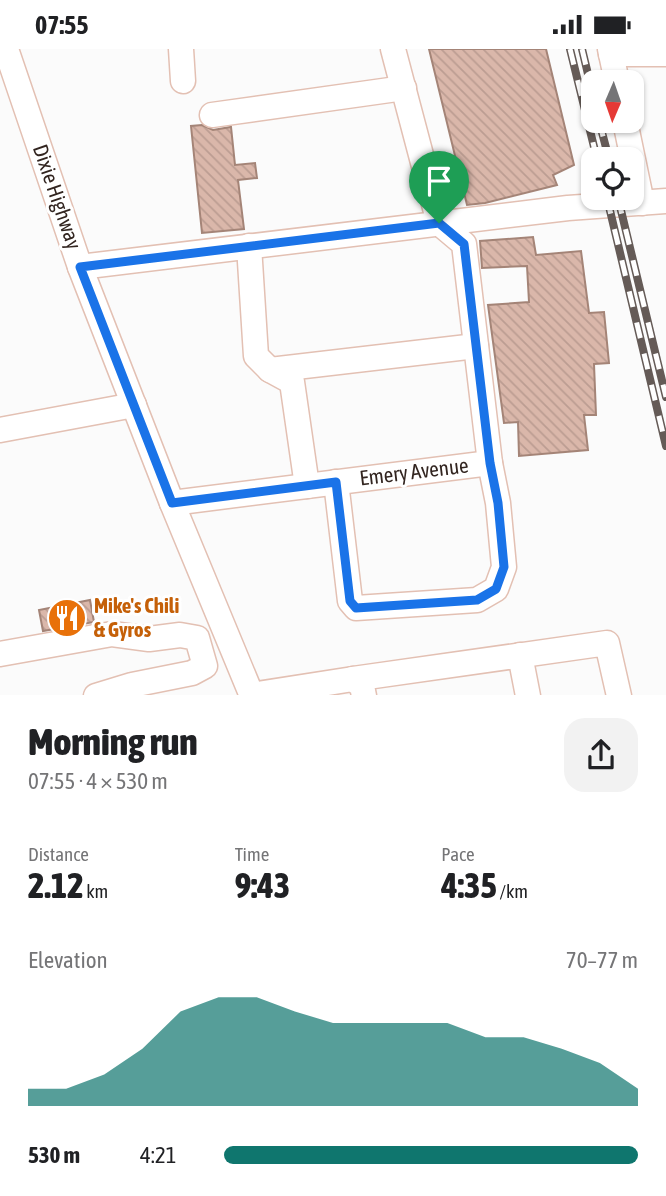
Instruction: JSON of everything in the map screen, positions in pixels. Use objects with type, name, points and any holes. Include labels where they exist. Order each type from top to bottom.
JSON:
[{"type":"street","name":"Dixie Highway","points":[[6,49],[80,267],[172,503],[251,695]]},
{"type":"street","points":[[181,49],[183,81]]},
{"type":"street","points":[[336,482],[350,601],[356,608],[477,600],[496,589],[504,567],[464,244],[439,223],[393,49]]},
{"type":"street","points":[[614,70],[610,51],[666,54]]},
{"type":"street","points":[[212,115],[404,88]]},
{"type":"street","points":[[80,267],[568,208],[654,202],[629,133]]},
{"type":"street","points":[[249,246],[256,356],[270,370],[292,382],[307,486]]},
{"type":"street","points":[[270,370],[476,346]]},
{"type":"street","points":[[0,430],[134,405]]},
{"type":"street","name":"Emery Avenue","points":[[172,503],[490,463]]},
{"type":"street","points":[[0,654],[112,634],[149,639],[180,635],[198,638],[226,633]]},
{"type":"street","points":[[198,638],[205,666]]},
{"type":"street","points":[[251,695],[358,687],[520,655],[607,643],[619,695]]},
{"type":"street","points":[[520,655],[528,695]]},
{"type":"street","points":[[96,695],[192,673],[205,666],[237,659]]},
{"type":"building","points":[[429,49],[546,49],[574,165],[553,175],[557,185],[467,205]]},
{"type":"building","points":[[202,125],[213,130],[231,127],[235,165],[255,163],[257,178],[238,180],[244,229],[202,233],[191,126]]},
{"type":"building","points":[[533,237],[536,255],[581,251],[589,313],[604,312],[609,363],[594,364],[596,415],[584,415],[588,450],[519,456],[518,422],[504,423],[488,305],[529,302],[527,266],[482,268],[480,241]]},
{"type":"building","name":"Mike's Chili & Gyros","points":[[90,600],[94,622],[43,631],[39,610]]},
{"type":"railway","points":[[570,49],[594,147]]},
{"type":"railway","points":[[582,49],[587,70]]},
{"type":"railway","points":[[602,133],[606,147]]},
{"type":"railway","points":[[610,210],[666,446]]},
{"type":"railway","points":[[621,210],[666,397]]},
{"type":"place","name":"Mike's Chili & Gyros","points":[[67,618]]},
{"type":"route","points":[[439,223],[464,244],[504,567],[496,589],[477,600],[356,608],[350,601],[336,482],[172,503],[80,267],[439,223]]}]
